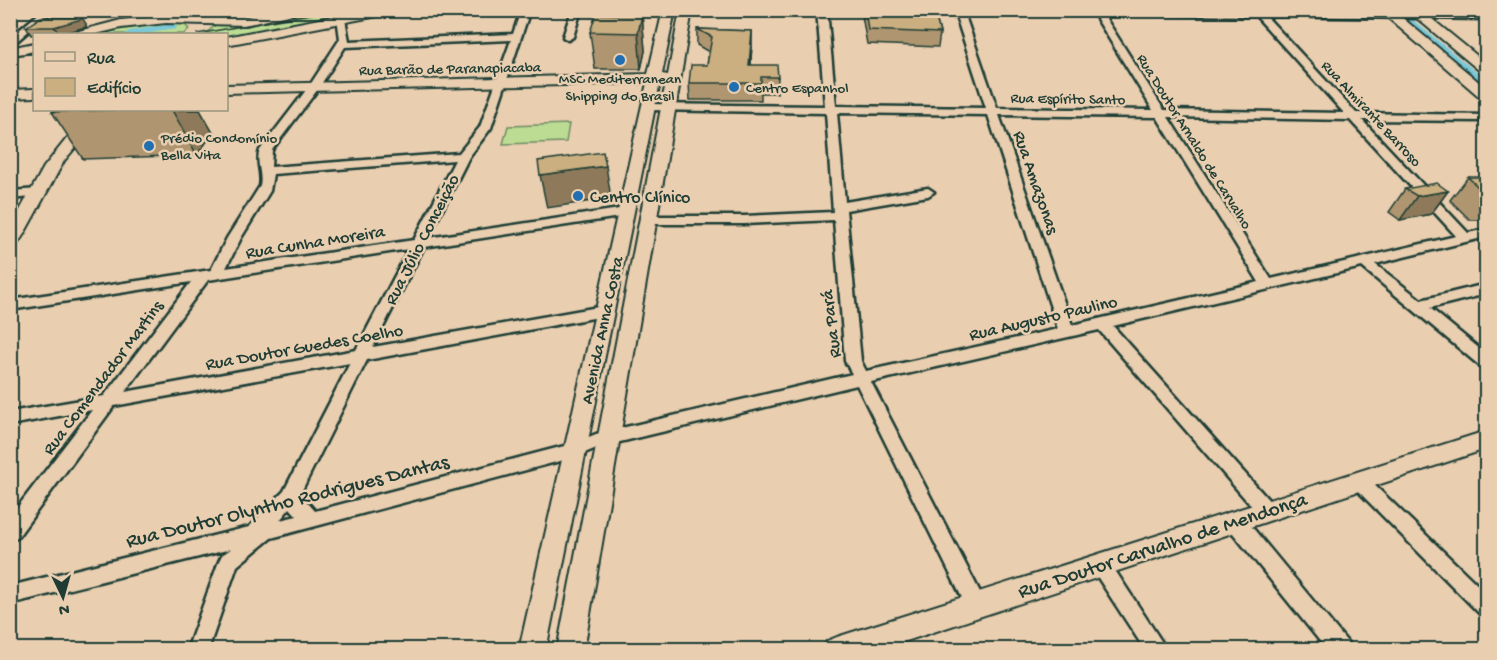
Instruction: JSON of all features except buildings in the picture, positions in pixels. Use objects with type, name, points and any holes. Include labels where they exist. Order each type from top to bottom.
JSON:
[{"type":"main road","points":[[87,33],[173,10]]},
{"type":"main road","points":[[121,24],[217,15],[246,21],[304,10]]},
{"type":"main road","points":[[228,41],[388,10]]},
{"type":"main road","name":"Avenida Anna Costa","points":[[532,650],[669,10]]},
{"type":"main road","name":"Avenida Anna Costa","points":[[570,650],[686,10]]},
{"type":"main road","points":[[1388,13],[1486,94]]},
{"type":"main road","points":[[1417,13],[1486,69]]},
{"type":"main road","points":[[200,33],[217,15]]},
{"type":"main road","points":[[140,22],[184,22],[192,25],[189,33]]},
{"type":"main road","points":[[12,42],[33,50]]},
{"type":"main road","points":[[13,59],[33,50]]},
{"type":"main road","name":"Rua Barão de Paranapiacaba","points":[[228,89],[674,78]]},
{"type":"main road","points":[[10,94],[33,93]]},
{"type":"main road","points":[[10,242],[22,226],[46,176],[67,147],[84,129],[107,111]]},
{"type":"main road","name":"Rua Doutor Carvalho de Mendonça","points":[[840,649],[1486,440]]},
{"type":"street","points":[[12,42],[50,10]]},
{"type":"street","name":"Rua Júlio Conceição","points":[[229,561],[262,532],[290,496],[463,156],[485,128],[526,10]]},
{"type":"street","points":[[568,37],[577,10]]},
{"type":"street","name":"Rua Pará","points":[[822,10],[852,356],[976,604]]},
{"type":"street","name":"Rua Amazonas","points":[[958,10],[1067,332]]},
{"type":"street","points":[[989,10],[1417,13],[1486,16]]},
{"type":"street","name":"Rua Doutor Arnaldo de Carvalho","points":[[1101,12],[1268,285]]},
{"type":"street","name":"Rua Almirante Barroso","points":[[1257,13],[1465,238]]},
{"type":"street","points":[[340,19],[345,39],[342,44]]},
{"type":"street","points":[[10,25],[30,25]]},
{"type":"street","points":[[342,44],[438,42],[517,37]]},
{"type":"street","name":"Rua Comendador Martins","points":[[10,531],[107,401],[210,275],[261,196],[268,180],[263,161],[266,150],[314,87],[342,44]]},
{"type":"street","name":"Rua Espírito Santo","points":[[648,107],[1486,118]]},
{"type":"street","points":[[267,171],[463,156]]},
{"type":"street","points":[[648,220],[755,220],[839,212],[928,192]]},
{"type":"street","points":[[10,195],[39,193]]},
{"type":"street","name":"Rua Cunha Moreira","points":[[10,305],[626,212]]},
{"type":"street","name":"Rua Augusto Paulino","points":[[608,438],[1486,234]]},
{"type":"street","points":[[1366,263],[1486,362]]},
{"type":"street","points":[[1418,306],[1486,289]]},
{"type":"street","name":"Rua Doutor Guedes Coelho","points":[[10,419],[604,311]]},
{"type":"street","points":[[1102,324],[1267,511]]},
{"type":"street","name":"Rua Doutor Olyntho Rodrigues Dantas","points":[[10,595],[575,450],[608,438]]},
{"type":"street","points":[[1359,481],[1486,606]]},
{"type":"street","points":[[290,496],[312,519]]},
{"type":"street","points":[[1235,521],[1341,650]]},
{"type":"street","points":[[197,650],[229,561],[199,548]]},
{"type":"street","points":[[1100,564],[1157,650]]},
{"type":"green space","points":[[317,11],[375,11],[228,38],[228,33],[206,33],[219,22],[253,22]]},
{"type":"green space","points":[[159,23],[183,23],[189,29],[185,33],[100,33]]},
{"type":"green space","points":[[569,124],[566,142],[503,144],[508,126]]},
{"type":"waterway","points":[[1407,18],[1486,84]]},
{"type":"waterway","points":[[135,33],[173,27]]},
{"type":"tram line","points":[[203,33],[333,10]]},
{"type":"tram line","points":[[326,16],[355,10]]},
{"type":"tram line","points":[[10,55],[33,54]]},
{"type":"place","name":"MSC Mediterranean Shipping do Brasil","points":[[620,60]]},
{"type":"place","name":"Centro Espanhol","points":[[734,87]]},
{"type":"place","name":"Prédio Condomínio Bella Vita","points":[[149,146]]},
{"type":"place","name":"Centro Clínico","points":[[578,196]]}]
